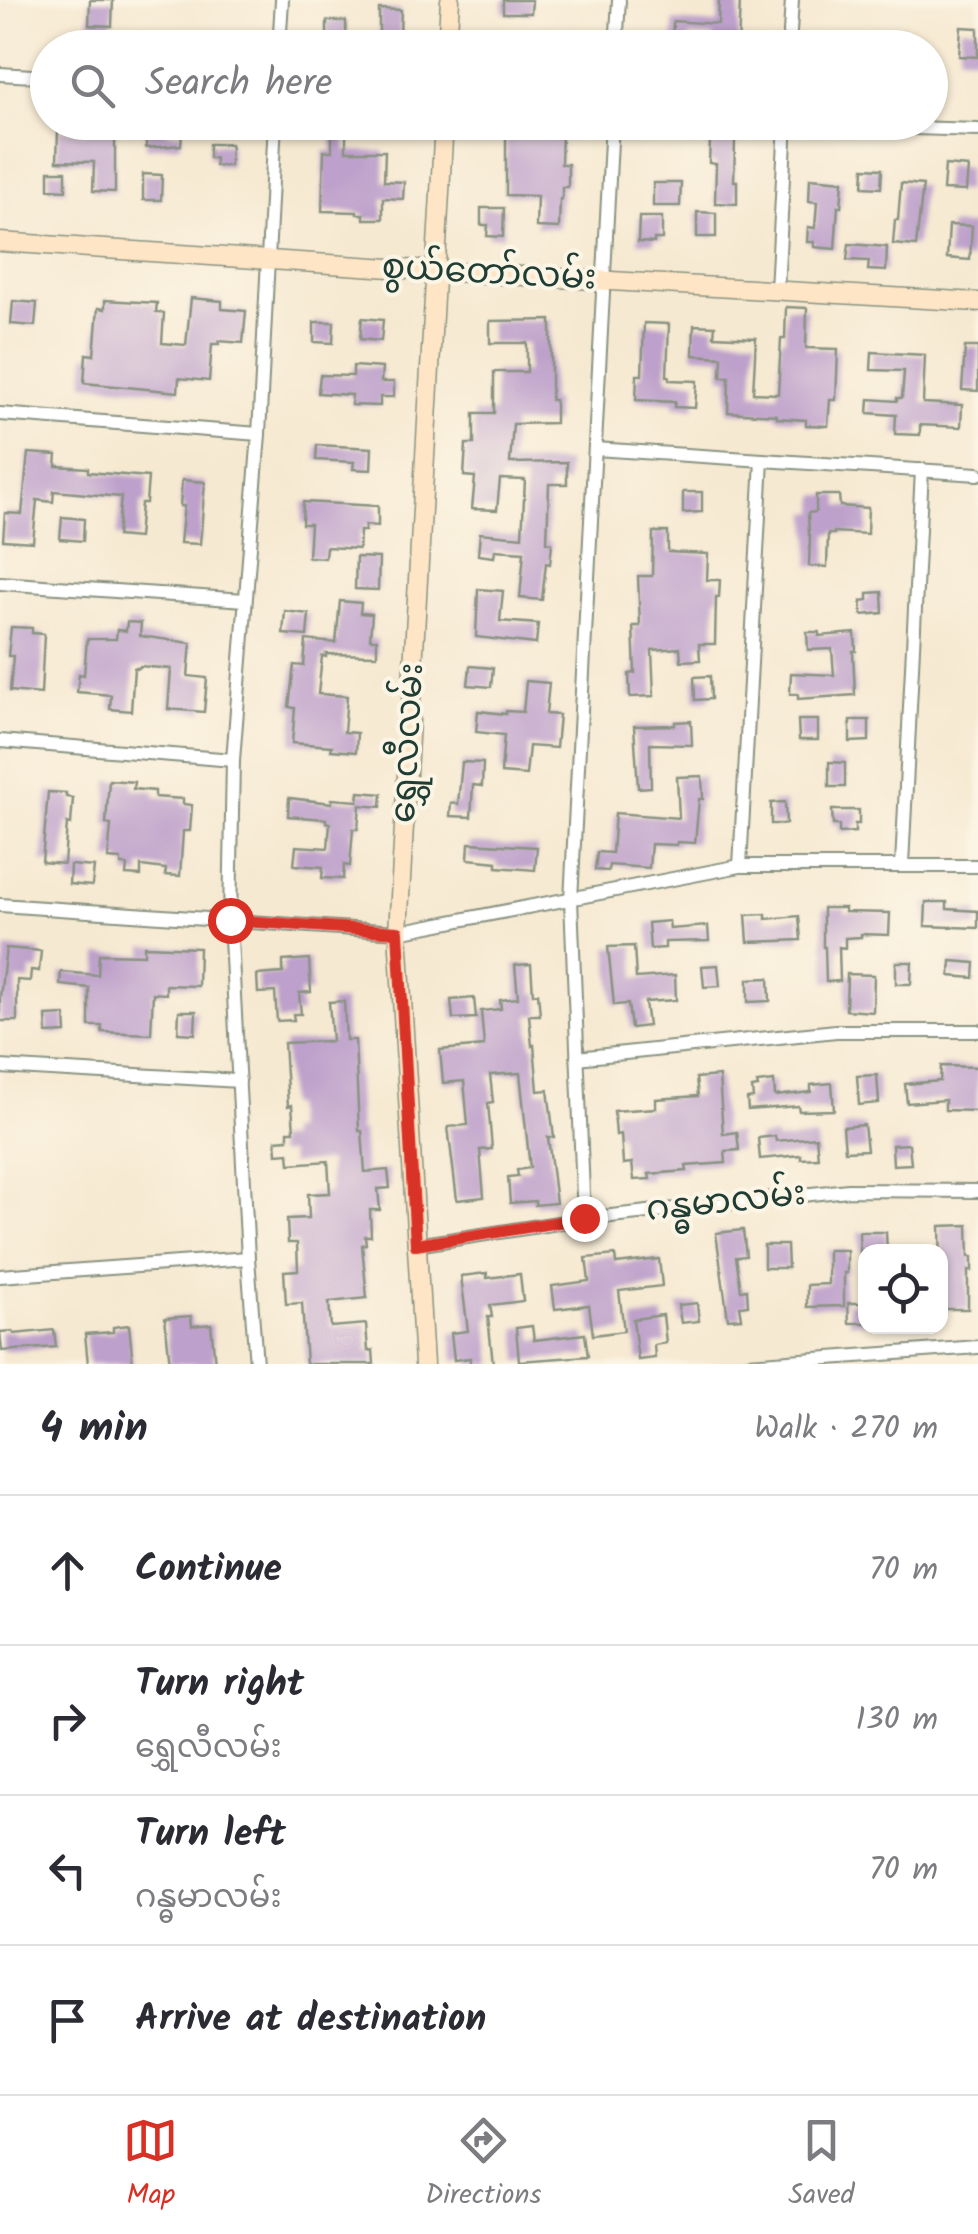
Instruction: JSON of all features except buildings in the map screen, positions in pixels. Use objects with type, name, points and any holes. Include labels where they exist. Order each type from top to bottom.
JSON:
[{"type":"street","points":[[281,30],[282,0]]},
{"type":"street","points":[[448,30],[450,0]]},
{"type":"street","points":[[617,30],[619,0]]},
{"type":"street","points":[[791,30],[792,0]]},
{"type":"street","points":[[0,74],[30,76]]},
{"type":"street","points":[[948,129],[978,130]]},
{"type":"street","points":[[256,1364],[230,920],[233,760],[259,434],[274,140]]},
{"type":"street","name":"ရွှေလီလမ်း","points":[[424,1364],[398,932],[443,140]]},
{"type":"street","points":[[584,1218],[571,900],[611,140]]},
{"type":"street","points":[[777,290],[785,140]]},
{"type":"street","name":"စွယ်တော်လမ်း","points":[[0,242],[978,302]]},
{"type":"street","points":[[0,414],[259,434]]},
{"type":"street","points":[[594,449],[978,474]]},
{"type":"street","points":[[740,866],[762,460]]},
{"type":"street","points":[[902,865],[922,470]]},
{"type":"street","points":[[0,583],[245,600]]},
{"type":"street","points":[[0,741],[233,760]]},
{"type":"street","points":[[0,905],[398,932],[740,866],[978,866]]},
{"type":"street","points":[[577,1058],[836,1031],[978,1030]]},
{"type":"street","points":[[0,1066],[239,1081]]},
{"type":"street","name":"ဂန္ဓမာလမ်း","points":[[416,1245],[584,1218],[848,1190],[978,1190]]},
{"type":"street","points":[[0,1276],[248,1258]]},
{"type":"street","points":[[747,1364],[978,1347]]},
{"type":"route","points":[[230,920],[398,932],[416,1245],[584,1218]]}]
